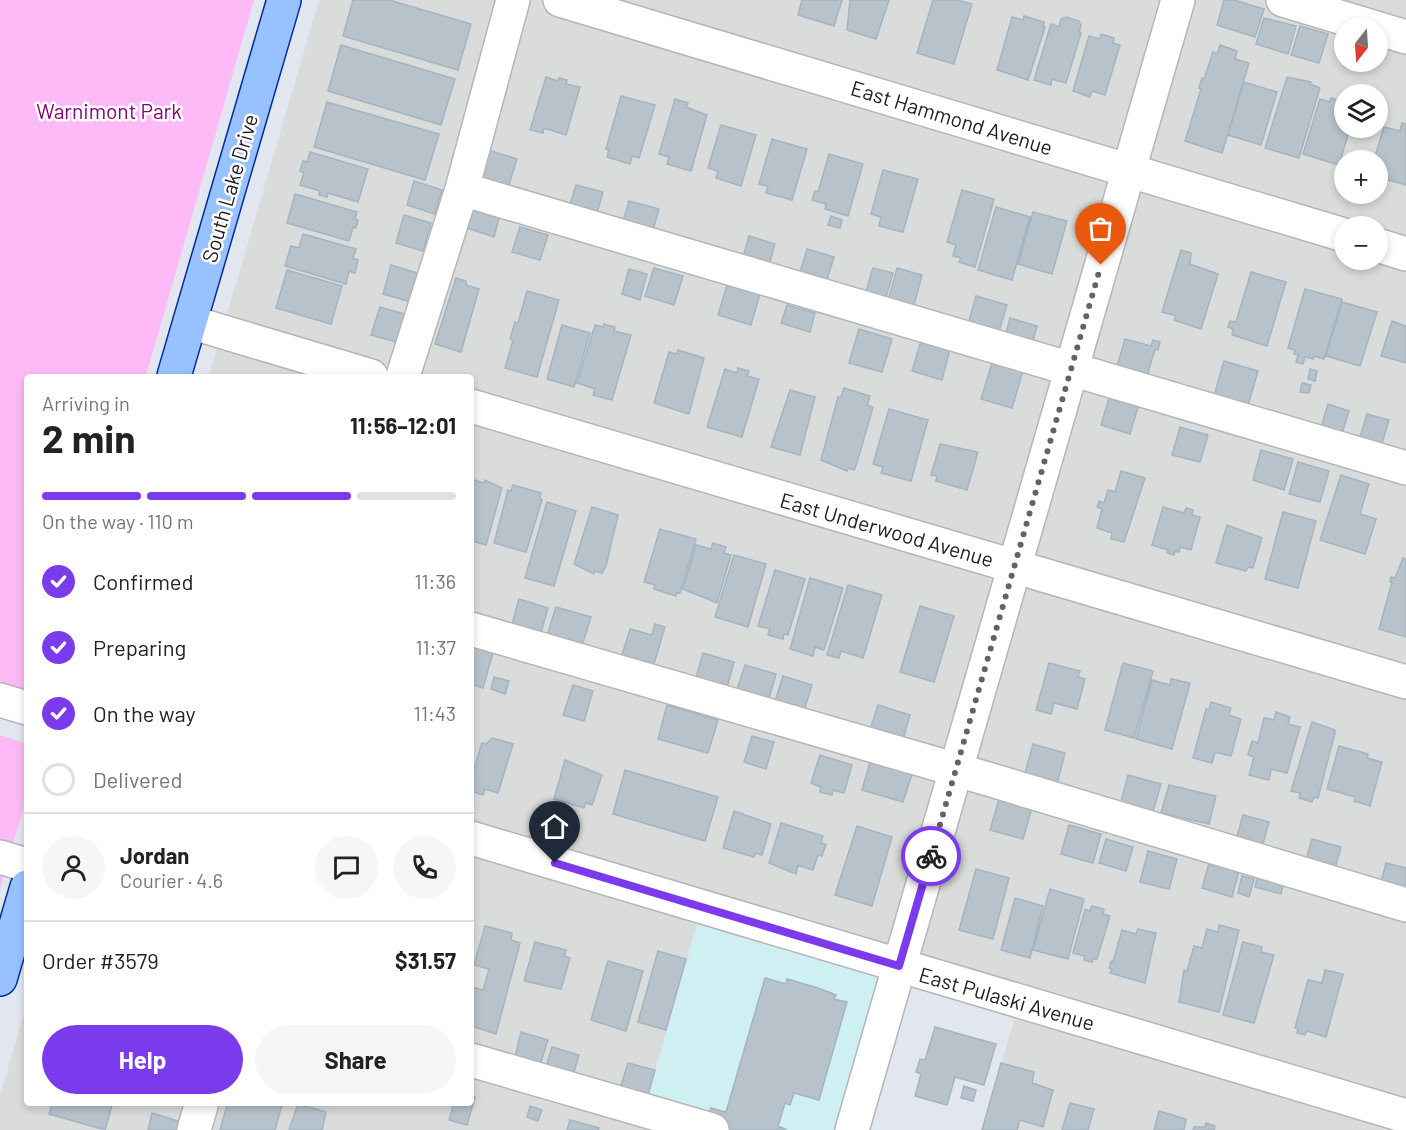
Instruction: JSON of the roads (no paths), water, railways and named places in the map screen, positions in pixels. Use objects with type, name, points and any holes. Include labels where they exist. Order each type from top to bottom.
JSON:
[{"type":"main road","name":"South Lake Drive","points":[[175,374],[284,0]]},
{"type":"main road","points":[[0,979],[24,896]]},
{"type":"street","points":[[404,374],[462,189],[513,0]]},
{"type":"street","name":"East Hammond Avenue","points":[[560,0],[1334,232]]},
{"type":"street","points":[[852,1130],[1178,0]]},
{"type":"street","points":[[1283,0],[1406,37]]},
{"type":"street","points":[[462,189],[1406,468]]},
{"type":"street","points":[[1388,248],[1406,254]]},
{"type":"street","points":[[189,322],[364,374]]},
{"type":"street","name":"East Underwood Avenue","points":[[474,407],[1406,682]]},
{"type":"street","points":[[474,630],[956,770],[1406,905]]},
{"type":"street","points":[[0,700],[24,707]]},
{"type":"street","name":"East Pulaski Avenue","points":[[474,839],[1406,1116]]},
{"type":"street","points":[[0,856],[24,864]]},
{"type":"street","points":[[474,1061],[712,1130]]},
{"type":"street","points":[[195,1130],[201,1106]]},
{"type":"park label","name":"Warnimont Park","points":[[109,110]]}]
